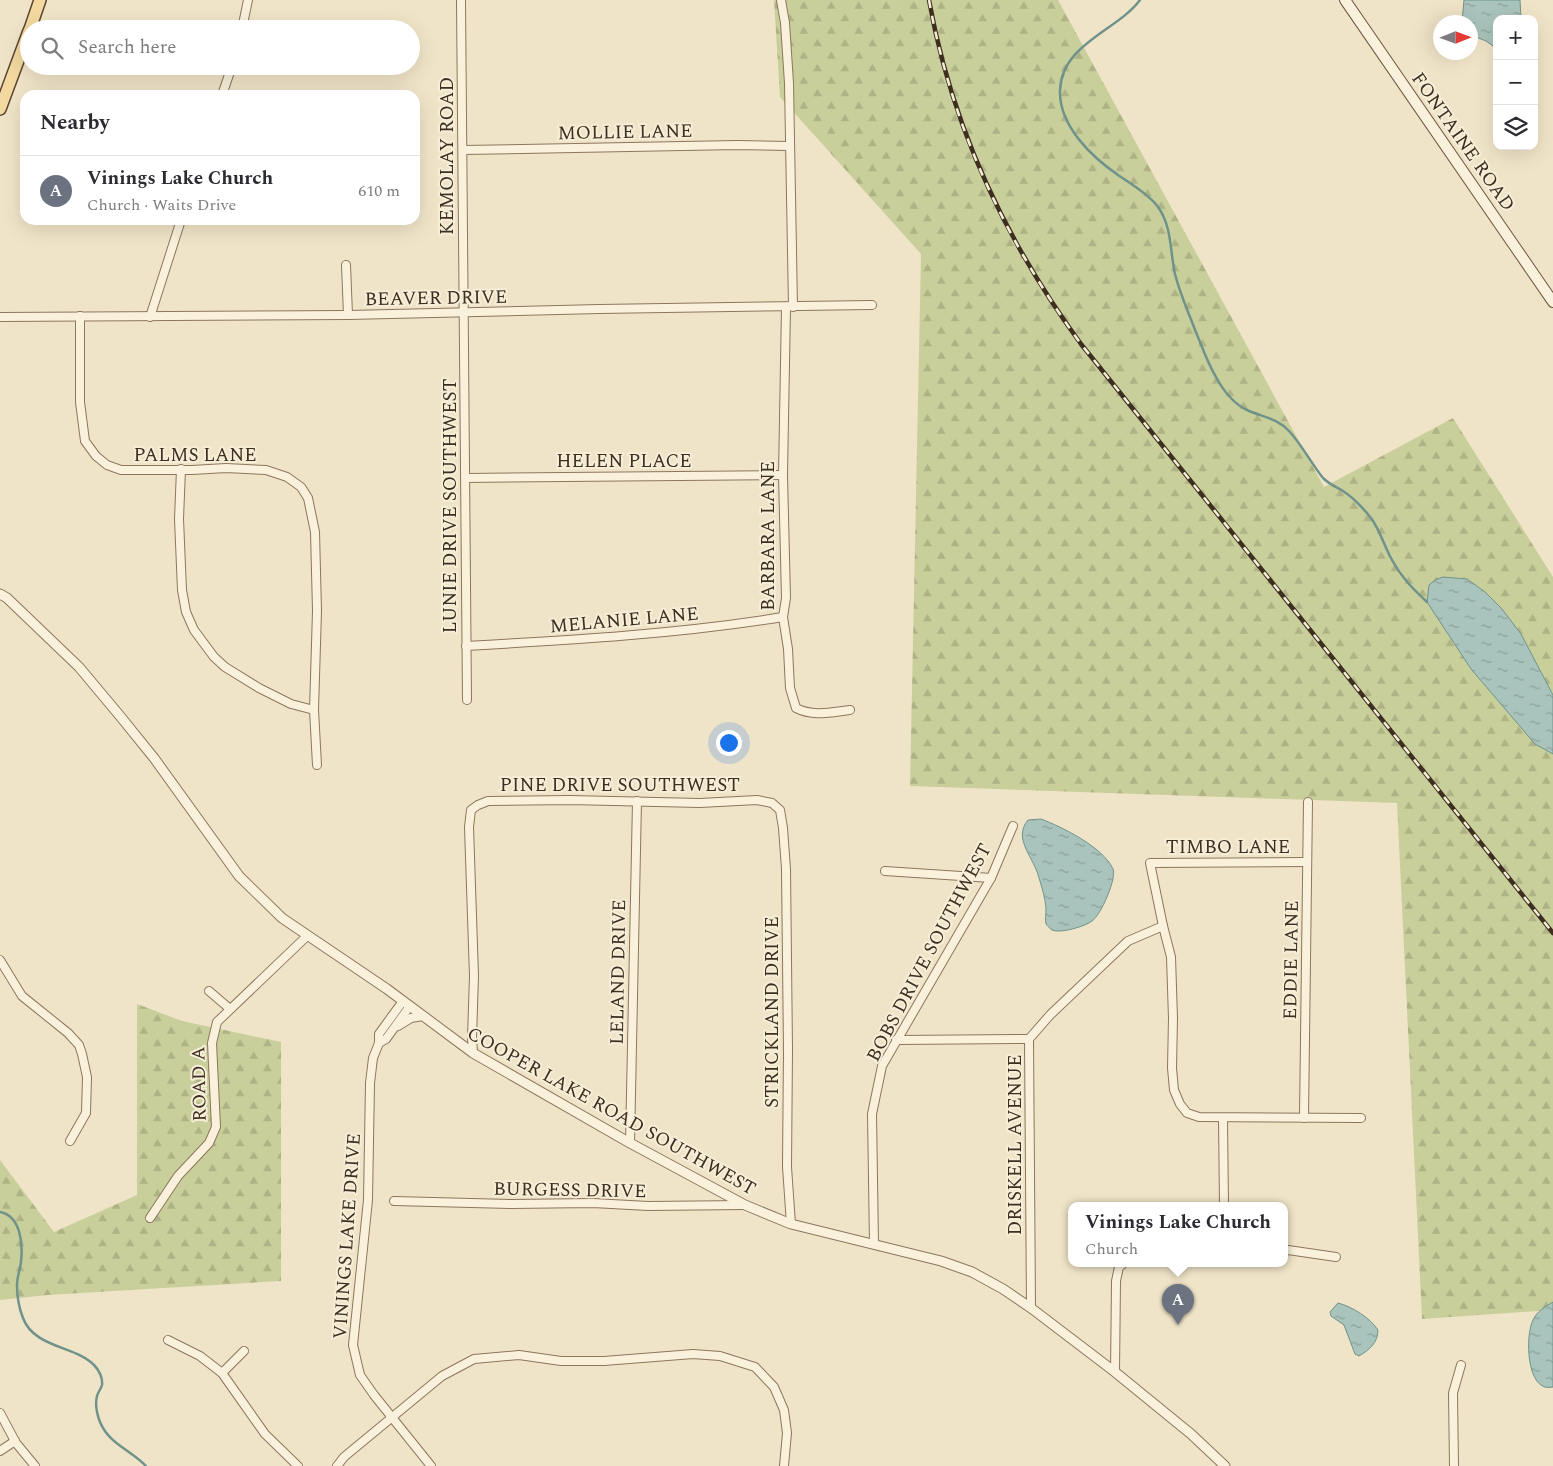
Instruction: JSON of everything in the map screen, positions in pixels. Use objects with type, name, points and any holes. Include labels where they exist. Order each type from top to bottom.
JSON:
[{"type":"main road","points":[[33,20],[40,0]]},
{"type":"main road","name":"FONTAINE ROAD","points":[[1346,0],[1553,302]]},
{"type":"main road","points":[[0,110],[20,55]]},
{"type":"street","points":[[244,20],[248,0]]},
{"type":"street","name":"KEMOLAY ROAD","points":[[461,0],[464,312]]},
{"type":"street","name":"BARBARA LANE","points":[[781,0],[785,23],[789,83],[790,307],[783,475],[786,598],[783,617],[788,649],[790,688],[796,708],[813,714],[850,710]]},
{"type":"street","points":[[224,90],[229,75]]},
{"type":"street","name":"MOLLIE LANE","points":[[463,150],[737,145],[789,146]]},
{"type":"street","points":[[150,317],[179,225]]},
{"type":"street","points":[[346,265],[348,315]]},
{"type":"street","name":"BEAVER DRIVE","points":[[0,316],[348,315],[872,305]]},
{"type":"street","name":"LUNIE DRIVE SOUTHWEST","points":[[464,312],[467,700]]},
{"type":"street","name":"PALMS LANE","points":[[80,316],[80,402],[85,440],[96,456],[107,466],[121,470],[226,468],[266,470],[287,477],[301,487],[308,498],[315,532],[317,620],[314,710],[317,765]]},
{"type":"street","points":[[181,469],[179,519],[182,590],[186,612],[194,630],[224,667],[291,704],[314,710]]},
{"type":"street","name":"HELEN PLACE","points":[[465,478],[783,475]]},
{"type":"street","name":"COOPER LAKE ROAD SOUTHWEST","points":[[0,594],[8,598],[79,667],[154,758],[239,876],[282,918],[307,936],[423,1016],[473,1054],[630,1143],[746,1205],[791,1224],[940,1260],[972,1272],[1031,1308],[1115,1372],[1191,1434],[1226,1466]]},
{"type":"street","name":"MELANIE LANE","points":[[466,646],[627,636],[715,627],[783,617]]},
{"type":"street","name":"PINE DRIVE SOUTHWEST","points":[[473,1054],[474,976],[469,827],[471,810],[488,801],[570,800],[700,803],[757,800],[772,803]]},
{"type":"street","name":"LELAND DRIVE","points":[[630,1143],[637,801]]},
{"type":"street","name":"EDDIE LANE","points":[[1304,1118],[1308,802]]},
{"type":"street","name":"STRICKLAND DRIVE","points":[[772,803],[780,810],[786,869],[787,1168],[791,1224]]},
{"type":"street","name":"BOBS DRIVE SOUTHWEST","points":[[874,1244],[872,1114],[882,1066],[991,878],[1013,826]]},
{"type":"street","name":"TIMBO LANE","points":[[1163,926],[1150,863],[1307,862]]},
{"type":"street","points":[[885,871],[991,878]]},
{"type":"street","points":[[1163,926],[1172,957],[1172,1068],[1174,1090],[1180,1104],[1187,1113],[1223,1118],[1361,1118]]},
{"type":"street","name":"DRISKELL AVENUE","points":[[1031,1308],[1029,1039],[1050,1015],[1128,940],[1163,926]]},
{"type":"street","name":"ROAD A","points":[[150,1218],[178,1176],[209,1143],[216,1127],[212,1044],[217,1022],[307,936]]},
{"type":"street","points":[[0,960],[22,996],[68,1032],[82,1054],[87,1077],[86,1113],[70,1141]]},
{"type":"street","points":[[209,991],[230,1009]]},
{"type":"street","points":[[378,1043],[386,1039],[393,1030],[406,1004]]},
{"type":"street","name":"VININGS LAKE DRIVE","points":[[406,1004],[380,1034],[370,1083],[368,1200],[353,1345],[360,1375],[431,1466]]},
{"type":"street","points":[[393,1030],[411,1018],[423,1016]]},
{"type":"street","points":[[896,1040],[1029,1039]]},
{"type":"street","points":[[1223,1118],[1224,1202]]},
{"type":"street","name":"BURGESS DRIVE","points":[[394,1201],[510,1204],[593,1203],[648,1206],[746,1205]]},
{"type":"street","points":[[1288,1250],[1336,1257]]},
{"type":"street","points":[[1115,1372],[1116,1281],[1119,1267]]},
{"type":"street","points":[[168,1340],[200,1356],[222,1373],[265,1434],[298,1466]]},
{"type":"street","points":[[222,1373],[244,1351]]},
{"type":"street","points":[[336,1466],[442,1376],[474,1359],[519,1355],[562,1361],[604,1361],[694,1354],[720,1356],[755,1367],[774,1387],[784,1410],[787,1433],[784,1466]]},
{"type":"street","points":[[1454,1466],[1454,1393],[1461,1365]]},
{"type":"street","points":[[0,1413],[14,1441],[35,1466]]},
{"type":"street","points":[[0,1451],[14,1441]]},
{"type":"green space","points":[[774,0],[1058,0],[1324,487],[1453,418],[1553,577],[1553,1310],[1422,1319],[1397,803],[910,786],[921,254],[780,97]]},
{"type":"green space","points":[[137,1004],[182,1021],[281,1042],[281,1281],[48,1295],[0,1300],[0,1160],[54,1232],[137,1195]]},
{"type":"water","points":[[1464,0],[1520,0],[1521,15],[1493,15],[1493,46],[1478,38],[1478,15],[1463,15]]},
{"type":"water","points":[[1443,577],[1467,579],[1485,592],[1502,609],[1521,634],[1553,695],[1553,754],[1535,744],[1471,669],[1427,602],[1429,585]]},
{"type":"water","points":[[1041,819],[1081,839],[1100,853],[1113,869],[1113,880],[1100,912],[1092,921],[1073,929],[1056,931],[1046,924],[1045,900],[1037,871],[1023,842],[1022,834],[1028,820]]},
{"type":"water","points":[[1553,1302],[1553,1387],[1544,1387],[1537,1382],[1530,1362],[1530,1327],[1537,1314]]},
{"type":"water","points":[[1338,1303],[1361,1314],[1378,1330],[1378,1335],[1372,1346],[1359,1356],[1355,1354],[1344,1325],[1331,1316],[1330,1312]]},
{"type":"waterway","points":[[1140,0],[1130,11],[1092,40],[1070,61],[1063,75],[1060,91],[1061,104],[1065,116],[1071,128],[1088,150],[1108,168],[1150,198],[1163,214],[1168,231],[1175,274],[1182,295],[1207,360],[1225,391],[1232,400],[1242,407],[1274,420],[1289,431],[1323,478],[1343,491],[1362,507],[1377,528],[1399,572],[1427,602]]},
{"type":"waterway","points":[[0,1212],[12,1219],[21,1239],[22,1255],[17,1293],[19,1306],[28,1328],[46,1341],[77,1354],[96,1367],[102,1382],[97,1396],[97,1412],[104,1430],[146,1466]]},
{"type":"railway","points":[[929,0],[939,47],[967,138],[985,181],[1006,223],[1028,264],[1054,305],[1081,344],[1553,933]]},
{"type":"place","name":"Vinings Lake Church","points":[[1178,1325]]}]
